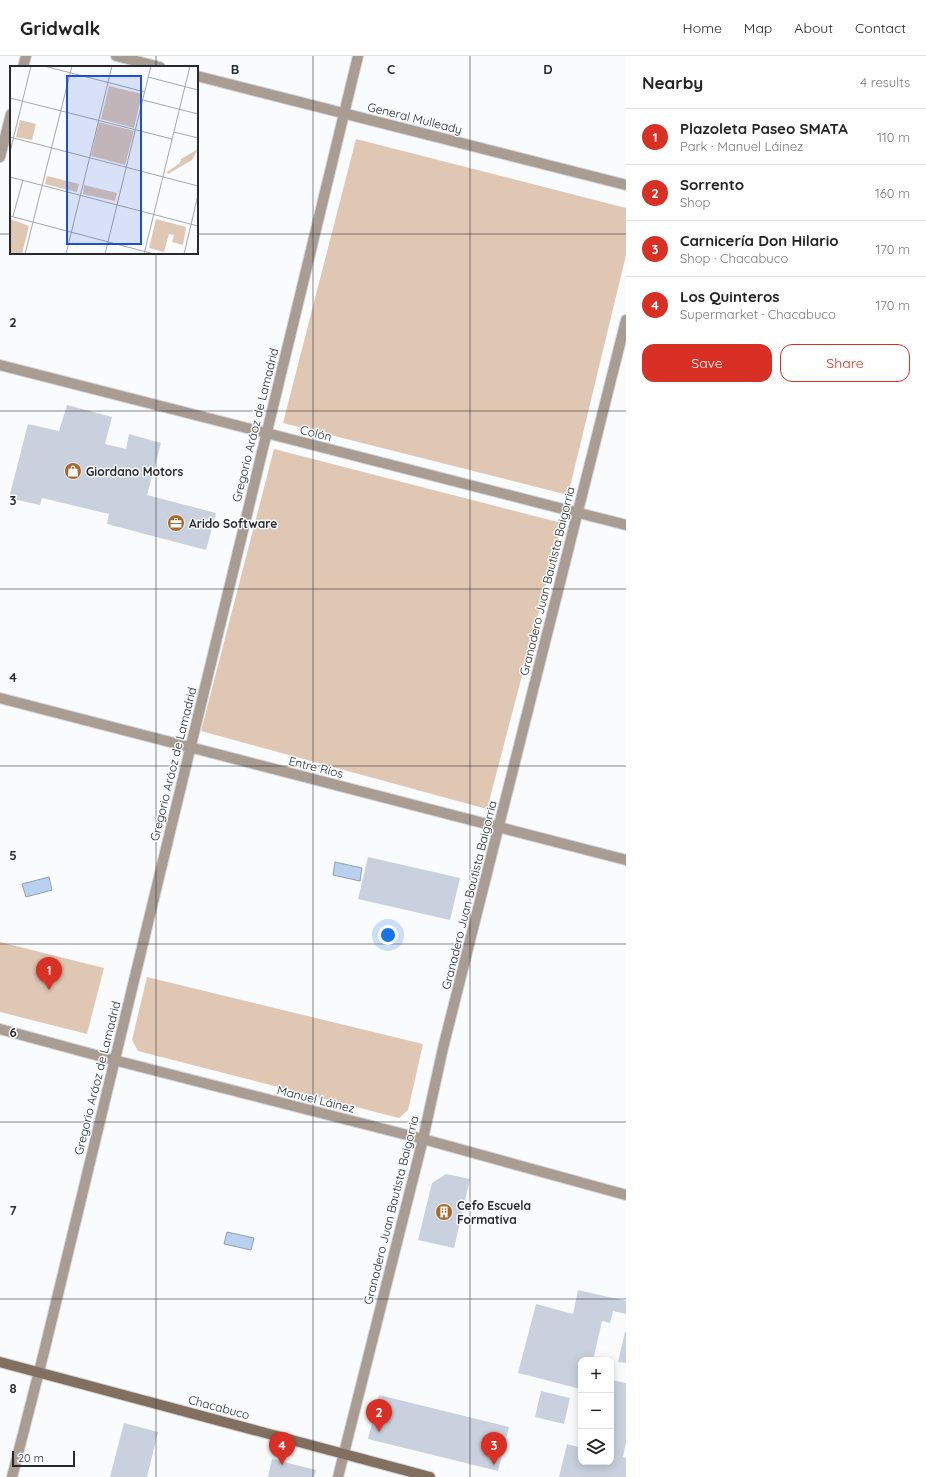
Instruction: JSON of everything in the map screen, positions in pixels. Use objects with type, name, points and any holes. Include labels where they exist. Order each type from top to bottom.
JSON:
[{"type":"main road","name":"Chacabuco","points":[[0,1362],[430,1477]]},
{"type":"street","points":[[23,66],[26,56]]},
{"type":"street","points":[[116,56],[156,66]]},
{"type":"street","name":"Gregorio Aráoz de Lamadrid","points":[[12,1477],[39,1373],[358,56]]},
{"type":"street","name":"General Mulleady","points":[[198,76],[626,185]]},
{"type":"street","points":[[0,157],[10,118]]},
{"type":"street","name":"Granadero Juan Bautista Baigorria","points":[[338,1477],[423,1139],[443,1048],[626,320]]},
{"type":"street","name":"Colón","points":[[0,365],[626,525]]},
{"type":"street","name":"Entre Ríos","points":[[0,698],[626,860]]},
{"type":"street","name":"Manuel Láinez","points":[[0,1029],[114,1060],[423,1139],[626,1195]]},
{"type":"shaded area","points":[[356,139],[626,208],[626,255],[568,495],[283,423]]},
{"type":"shaded area","points":[[274,449],[562,523],[487,809],[201,731]]},
{"type":"shaded area","points":[[0,942],[104,968],[87,1034],[0,1012]]},
{"type":"shaded area","points":[[147,977],[423,1044],[408,1110],[399,1118],[138,1051],[132,1040]]},
{"type":"water","points":[[335,862],[362,868],[360,881],[333,875]]},
{"type":"water","points":[[49,877],[52,890],[26,897],[22,884]]},
{"type":"water","points":[[227,1232],[254,1238],[251,1250],[224,1244]]},
{"type":"building","points":[[67,405],[112,417],[105,444],[126,449],[129,434],[161,443],[147,495],[216,513],[206,550],[107,524],[109,514],[42,498],[40,505],[9,498],[28,424],[59,431]]},
{"type":"building","points":[[368,857],[460,878],[450,920],[358,899]]},
{"type":"building","name":"Cefo Escuela Formativa","points":[[446,1174],[470,1179],[454,1248],[418,1240],[432,1183]]},
{"type":"building","points":[[578,1290],[626,1301],[626,1314],[613,1311],[610,1323],[602,1321],[594,1357],[578,1357],[578,1388],[518,1373],[536,1304],[573,1314]]},
{"type":"building","points":[[626,1332],[626,1363],[618,1362]]},
{"type":"building","points":[[614,1381],[626,1383],[626,1443],[623,1457],[626,1458],[626,1477],[559,1477],[567,1444],[578,1447],[578,1465],[614,1465]]},
{"type":"building","points":[[541,1391],[570,1398],[564,1424],[535,1417]]},
{"type":"building","points":[[379,1395],[509,1427],[498,1471],[368,1439]]},
{"type":"building","points":[[124,1423],[158,1432],[147,1477],[110,1477]]},
{"type":"building","points":[[272,1459],[316,1470],[314,1477],[268,1477]]},
{"type":"place","name":"Giordano Motors","points":[[73,471]]},
{"type":"place","name":"Arido Software","points":[[176,523]]},
{"type":"place","name":"Plazoleta Paseo SMATA","points":[[49,990]]},
{"type":"place","name":"Cefo Escuela Formativa","points":[[444,1212]]},
{"type":"place","name":"Sorrento","points":[[379,1432]]},
{"type":"place","name":"Los Quinteros","points":[[282,1465]]},
{"type":"place","name":"Carnicería Don Hilario","points":[[494,1465]]}]
